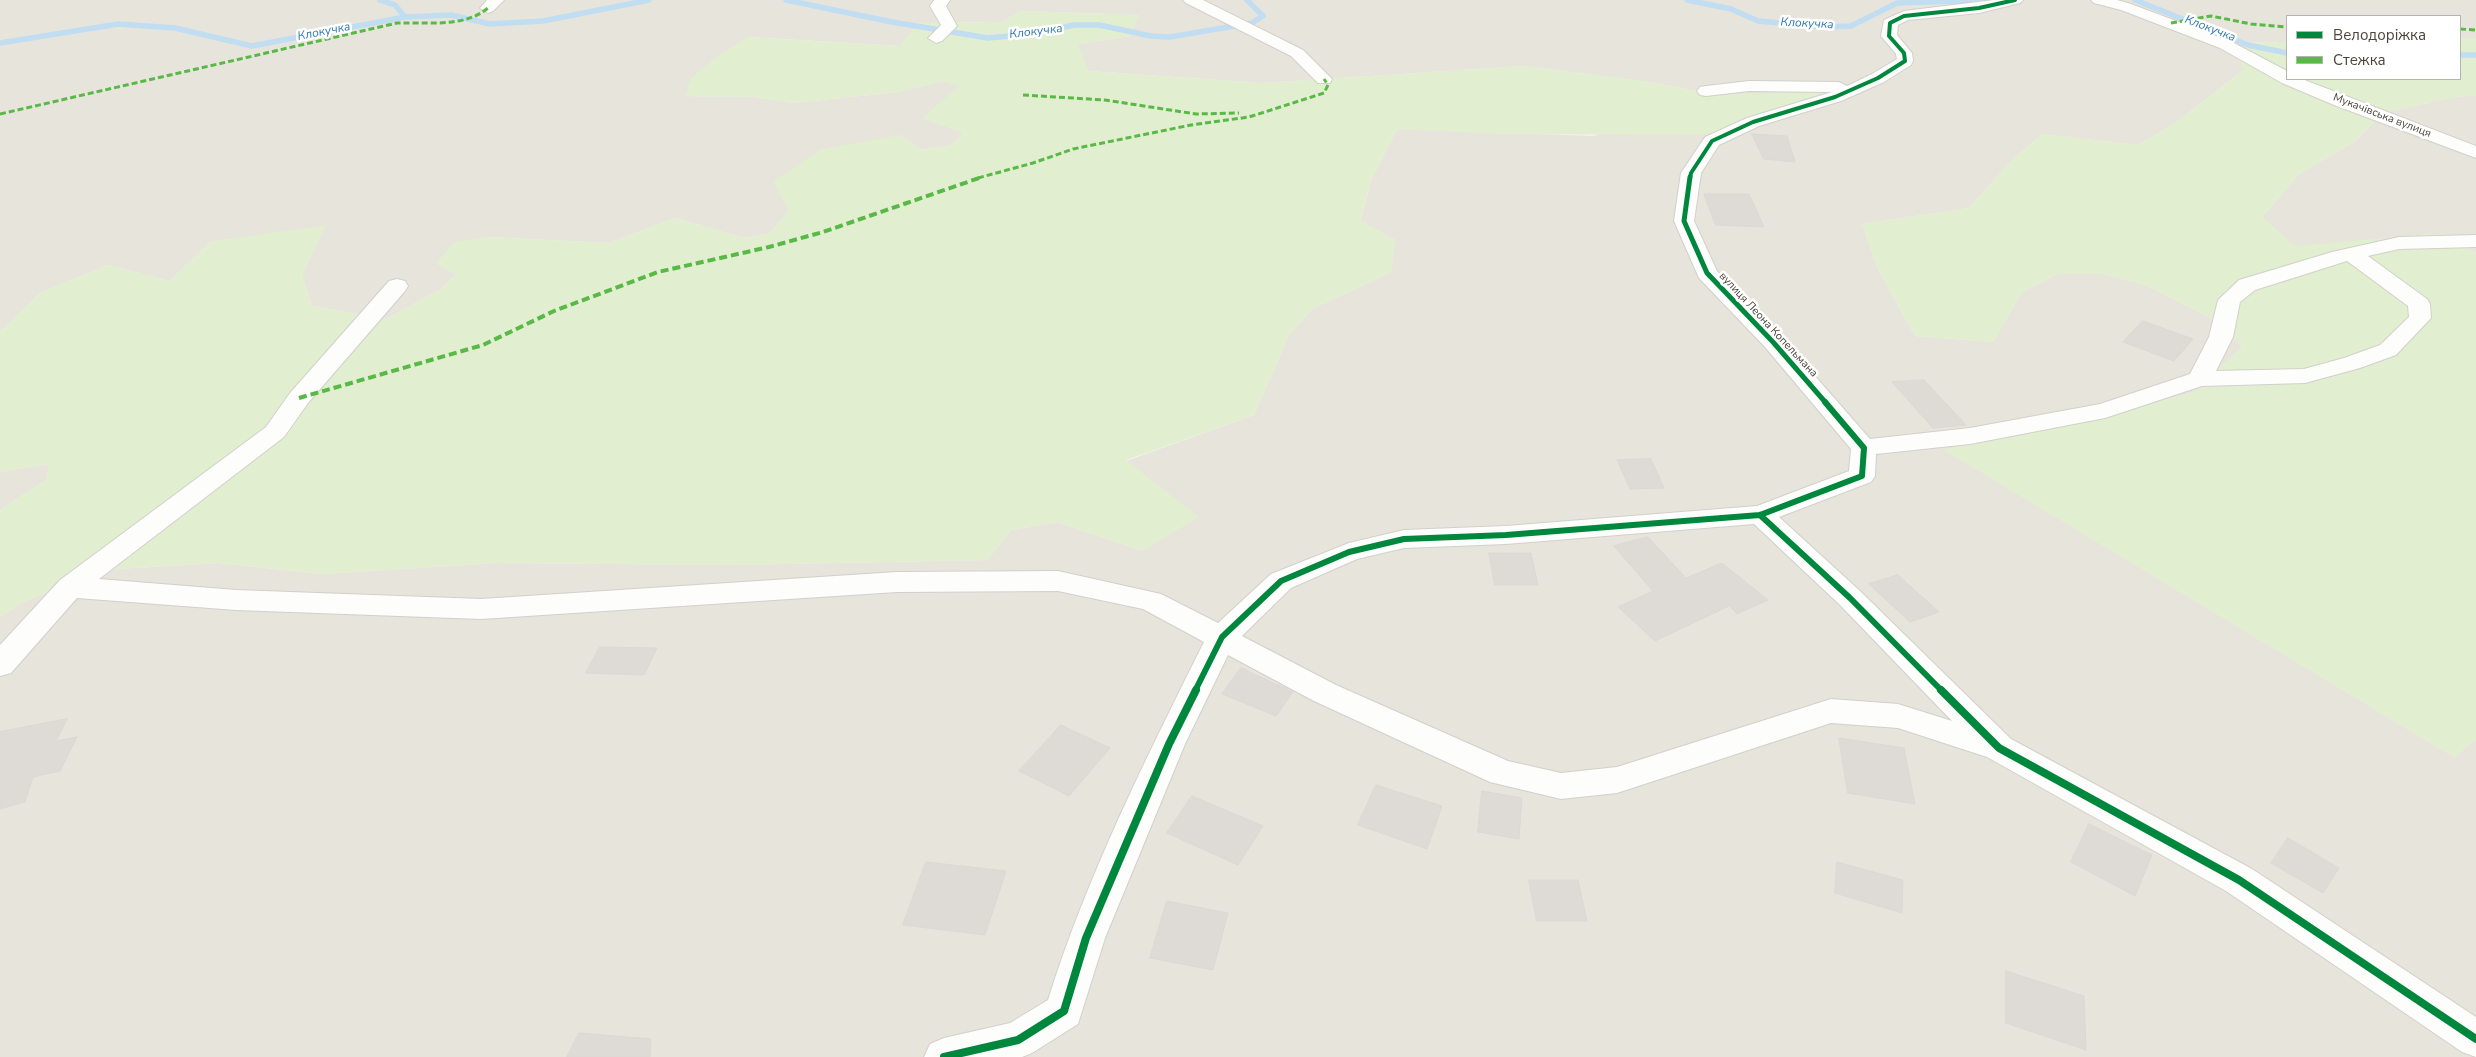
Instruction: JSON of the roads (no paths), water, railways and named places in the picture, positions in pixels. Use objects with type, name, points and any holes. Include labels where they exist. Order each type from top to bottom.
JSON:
[{"type":"street","points":[[942,0],[938,6],[942,32]]},
{"type":"street","points":[[1191,0],[1297,53],[1324,79]]},
{"type":"street","name":"вулиця Леона Копельмана","points":[[1864,448],[1773,342],[1707,273],[1684,221],[1691,173],[1712,141],[1753,122],[1835,97],[1878,78],[1905,61],[1904,52],[1889,36],[1890,23],[1904,16],[1979,8],[2015,0]]},
{"type":"street","name":"Мукачівська вулиця","points":[[2099,0],[2126,7],[2226,45],[2286,77]]},
{"type":"street","name":"Мукачівська вулиця","points":[[2293,80],[2340,101],[2476,152]]},
{"type":"street","points":[[1706,91],[1749,86],[1855,88]]},
{"type":"street","points":[[2200,379],[2220,337],[2229,300],[2247,285],[2351,254],[2399,243],[2476,241]]},
{"type":"street","points":[[944,1057],[1018,1040],[1064,1011],[1086,938],[1169,744],[1222,637],[1281,581],[1349,552],[1404,539],[1515,534],[1760,515],[1862,476],[1864,448],[1970,436],[2105,411],[2200,379],[2305,376],[2352,363],[2388,350],[2420,318],[2419,304],[2351,254]]},
{"type":"street","points":[[0,666],[70,587],[276,432],[299,398],[397,286]]},
{"type":"street","points":[[1760,515],[1850,598],[1999,748]]},
{"type":"street","points":[[70,587],[236,600],[481,609],[897,582],[1058,581],[1151,601],[1325,693],[1494,769],[1560,786],[1617,780],[1831,711],[1898,716],[1999,748],[2238,880],[2476,1039]]},
{"type":"waterway","points":[[380,0],[395,5],[405,17]]},
{"type":"waterway","name":"Клокучка","points":[[405,17],[451,15],[490,24],[543,21],[649,0]]},
{"type":"waterway","name":"Клокучка","points":[[786,0],[892,22],[988,38],[1032,34],[1074,25],[1099,25],[1151,36],[1170,37],[1252,23],[1263,16],[1247,0]]},
{"type":"waterway","name":"Клокучка","points":[[1687,0],[1731,9],[1758,21],[1824,27],[1851,26],[1897,3],[1986,0]]},
{"type":"waterway","name":"Клокучка","points":[[2135,0],[2248,45],[2286,53]]},
{"type":"waterway","name":"Клокучка","points":[[0,43],[118,24],[175,28],[252,46],[405,17]]},
{"type":"waterway","name":"Клокучка","points":[[2461,55],[2476,55]]}]
